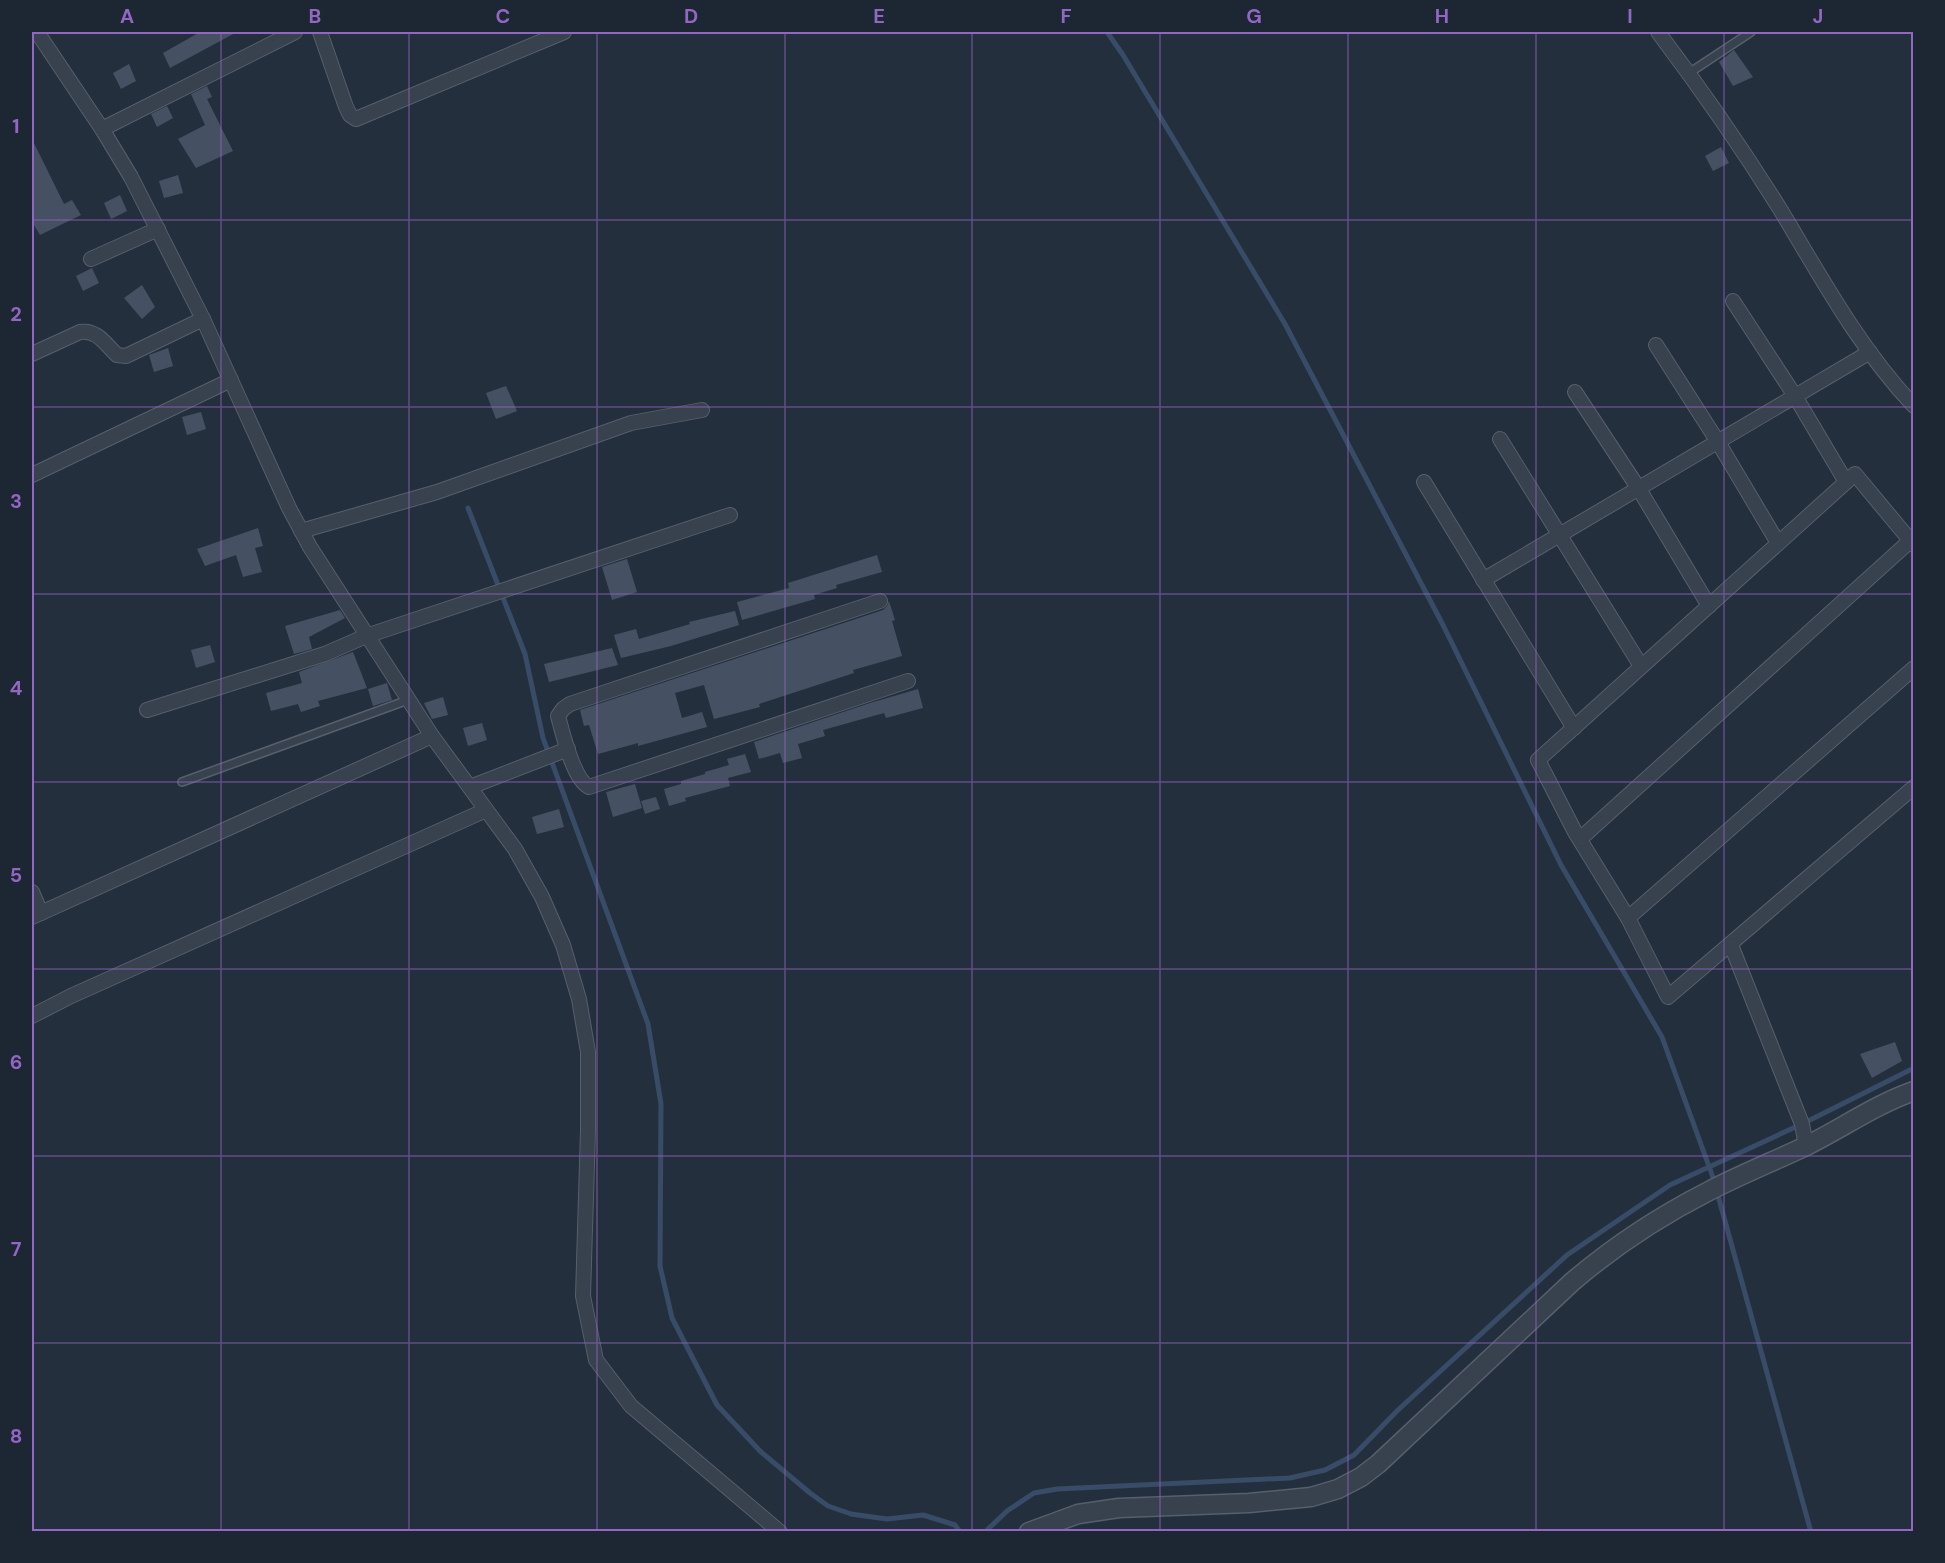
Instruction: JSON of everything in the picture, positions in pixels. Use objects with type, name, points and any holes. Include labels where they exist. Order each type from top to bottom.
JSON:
[{"type":"street","points":[[37,32],[131,177],[203,319],[301,531],[330,581],[432,736],[515,849],[542,897],[563,945],[579,999],[588,1052],[583,1296],[596,1360],[631,1406],[780,1532]]},
{"type":"street","points":[[102,129],[296,32]]},
{"type":"street","points":[[320,32],[346,107],[350,115],[356,119],[564,32]]},
{"type":"street","points":[[1658,32],[1752,165],[1856,333],[1914,406]]},
{"type":"street","points":[[91,259],[158,229]]},
{"type":"street","points":[[1733,300],[1795,396],[1846,482]]},
{"type":"street","points":[[32,354],[87,330],[97,335],[117,355],[126,356],[203,319]]},
{"type":"street","points":[[1656,345],[1718,442],[1778,543]]},
{"type":"street","points":[[1483,580],[1870,352]]},
{"type":"street","points":[[32,475],[231,380]]},
{"type":"street","points":[[1575,392],[1639,489],[1709,606]]},
{"type":"street","points":[[301,531],[436,492],[632,423],[702,410]]},
{"type":"street","points":[[1500,439],[1641,666]]},
{"type":"street","points":[[1580,839],[1912,543],[1855,474],[1538,760],[1580,839],[1628,918],[1668,998],[1914,787]]},
{"type":"street","points":[[1425,482],[1574,728]]},
{"type":"street","points":[[147,710],[325,654],[366,636],[730,514]]},
{"type":"street","points":[[880,600],[570,704],[562,709],[558,716],[568,749],[579,778],[589,787],[908,681]]},
{"type":"street","points":[[1628,918],[1914,668]]},
{"type":"street","points":[[32,892],[36,915],[432,736]]},
{"type":"street","points":[[470,787],[568,749]]},
{"type":"street","points":[[32,1017],[82,992],[486,810]]},
{"type":"street","points":[[1731,945],[1802,1124],[1806,1146]]},
{"type":"street","points":[[1029,1532],[1078,1514],[1109,1509],[1249,1503],[1311,1497],[1338,1489],[1361,1478],[1565,1288],[1605,1254],[1634,1234],[1707,1192],[1806,1146],[1870,1109],[1914,1091]]},
{"type":"lane","points":[[1689,73],[1751,32]]},
{"type":"lane","points":[[182,782],[408,700]]},
{"type":"building","points":[[200,32],[237,32],[170,68],[163,53]]},
{"type":"building","points":[[1734,50],[1753,77],[1733,86],[1719,62]]},
{"type":"building","points":[[129,64],[136,81],[121,89],[113,73]]},
{"type":"building","points":[[207,86],[212,97],[207,99],[233,151],[196,168],[178,139],[205,125],[191,94]]},
{"type":"building","points":[[167,106],[173,118],[157,127],[151,114]]},
{"type":"building","points":[[32,139],[64,204],[72,200],[81,215],[40,235],[32,222]]},
{"type":"building","points":[[1721,147],[1729,163],[1713,171],[1705,156]]},
{"type":"building","points":[[178,175],[183,193],[164,198],[159,181]]},
{"type":"building","points":[[120,195],[127,211],[111,219],[104,203]]},
{"type":"building","points":[[92,268],[99,283],[83,291],[76,276]]},
{"type":"building","points":[[142,285],[155,307],[142,319],[124,298]]},
{"type":"building","points":[[168,348],[173,366],[154,372],[149,355]]},
{"type":"building","points":[[506,386],[517,411],[496,419],[486,393]]},
{"type":"building","points":[[201,412],[206,429],[187,435],[182,417]]},
{"type":"building","points":[[258,528],[263,546],[255,548],[262,572],[243,577],[236,555],[205,566],[197,549]]},
{"type":"building","points":[[877,555],[882,572],[836,585],[837,588],[814,595],[815,599],[742,620],[737,602],[789,588],[788,583]]},
{"type":"building","points":[[627,559],[637,592],[612,600],[602,567]]},
{"type":"building","points":[[889,601],[902,656],[853,670],[854,673],[759,704],[760,707],[714,719],[704,685],[675,693],[682,718],[702,712],[707,727],[638,746],[638,743],[598,754],[589,725],[584,726],[580,710],[883,610]]},
{"type":"building","points":[[340,610],[345,618],[309,637],[312,649],[294,654],[285,626]]},
{"type":"building","points":[[735,611],[739,625],[671,646],[621,658],[614,635],[636,629],[639,639],[690,624],[689,622]]},
{"type":"building","points":[[210,645],[215,662],[196,668],[191,650]]},
{"type":"building","points":[[612,648],[618,665],[549,682],[544,664]]},
{"type":"building","points":[[353,652],[367,688],[318,701],[320,706],[301,712],[298,704],[271,711],[266,693],[302,683],[299,672]]},
{"type":"building","points":[[387,683],[392,700],[373,706],[368,689]]},
{"type":"building","points":[[918,689],[923,708],[886,718],[884,713],[823,730],[825,736],[798,744],[802,758],[783,763],[780,753],[759,759],[754,742]]},
{"type":"building","points":[[443,697],[448,715],[432,719],[424,703]]},
{"type":"building","points":[[482,723],[487,740],[468,746],[463,728]]},
{"type":"building","points":[[745,754],[751,772],[728,778],[730,786],[685,798],[686,801],[669,806],[664,789],[729,765],[727,759]]},
{"type":"building","points":[[635,784],[642,808],[613,817],[606,792]]},
{"type":"building","points":[[656,797],[660,809],[645,814],[641,801]]},
{"type":"building","points":[[559,809],[564,827],[537,834],[532,817]]},
{"type":"building","points":[[1895,1042],[1902,1061],[1872,1078],[1860,1054]]},
{"type":"waterway","points":[[1107,32],[1285,324],[1443,625],[1561,865],[1662,1037],[1715,1183]]},
{"type":"waterway","points":[[468,508],[525,654],[543,738],[648,1024],[661,1104],[660,1266],[672,1318],[717,1405],[760,1451],[810,1493],[828,1506],[851,1514],[887,1519],[923,1515],[955,1525],[960,1532]]},
{"type":"waterway","points":[[985,1532],[1007,1511],[1034,1493],[1057,1489],[1290,1478],[1325,1470],[1354,1455],[1398,1410],[1567,1255],[1670,1185],[1802,1124],[1914,1068]]},
{"type":"waterway","points":[[1717,1192],[1811,1532]]}]
